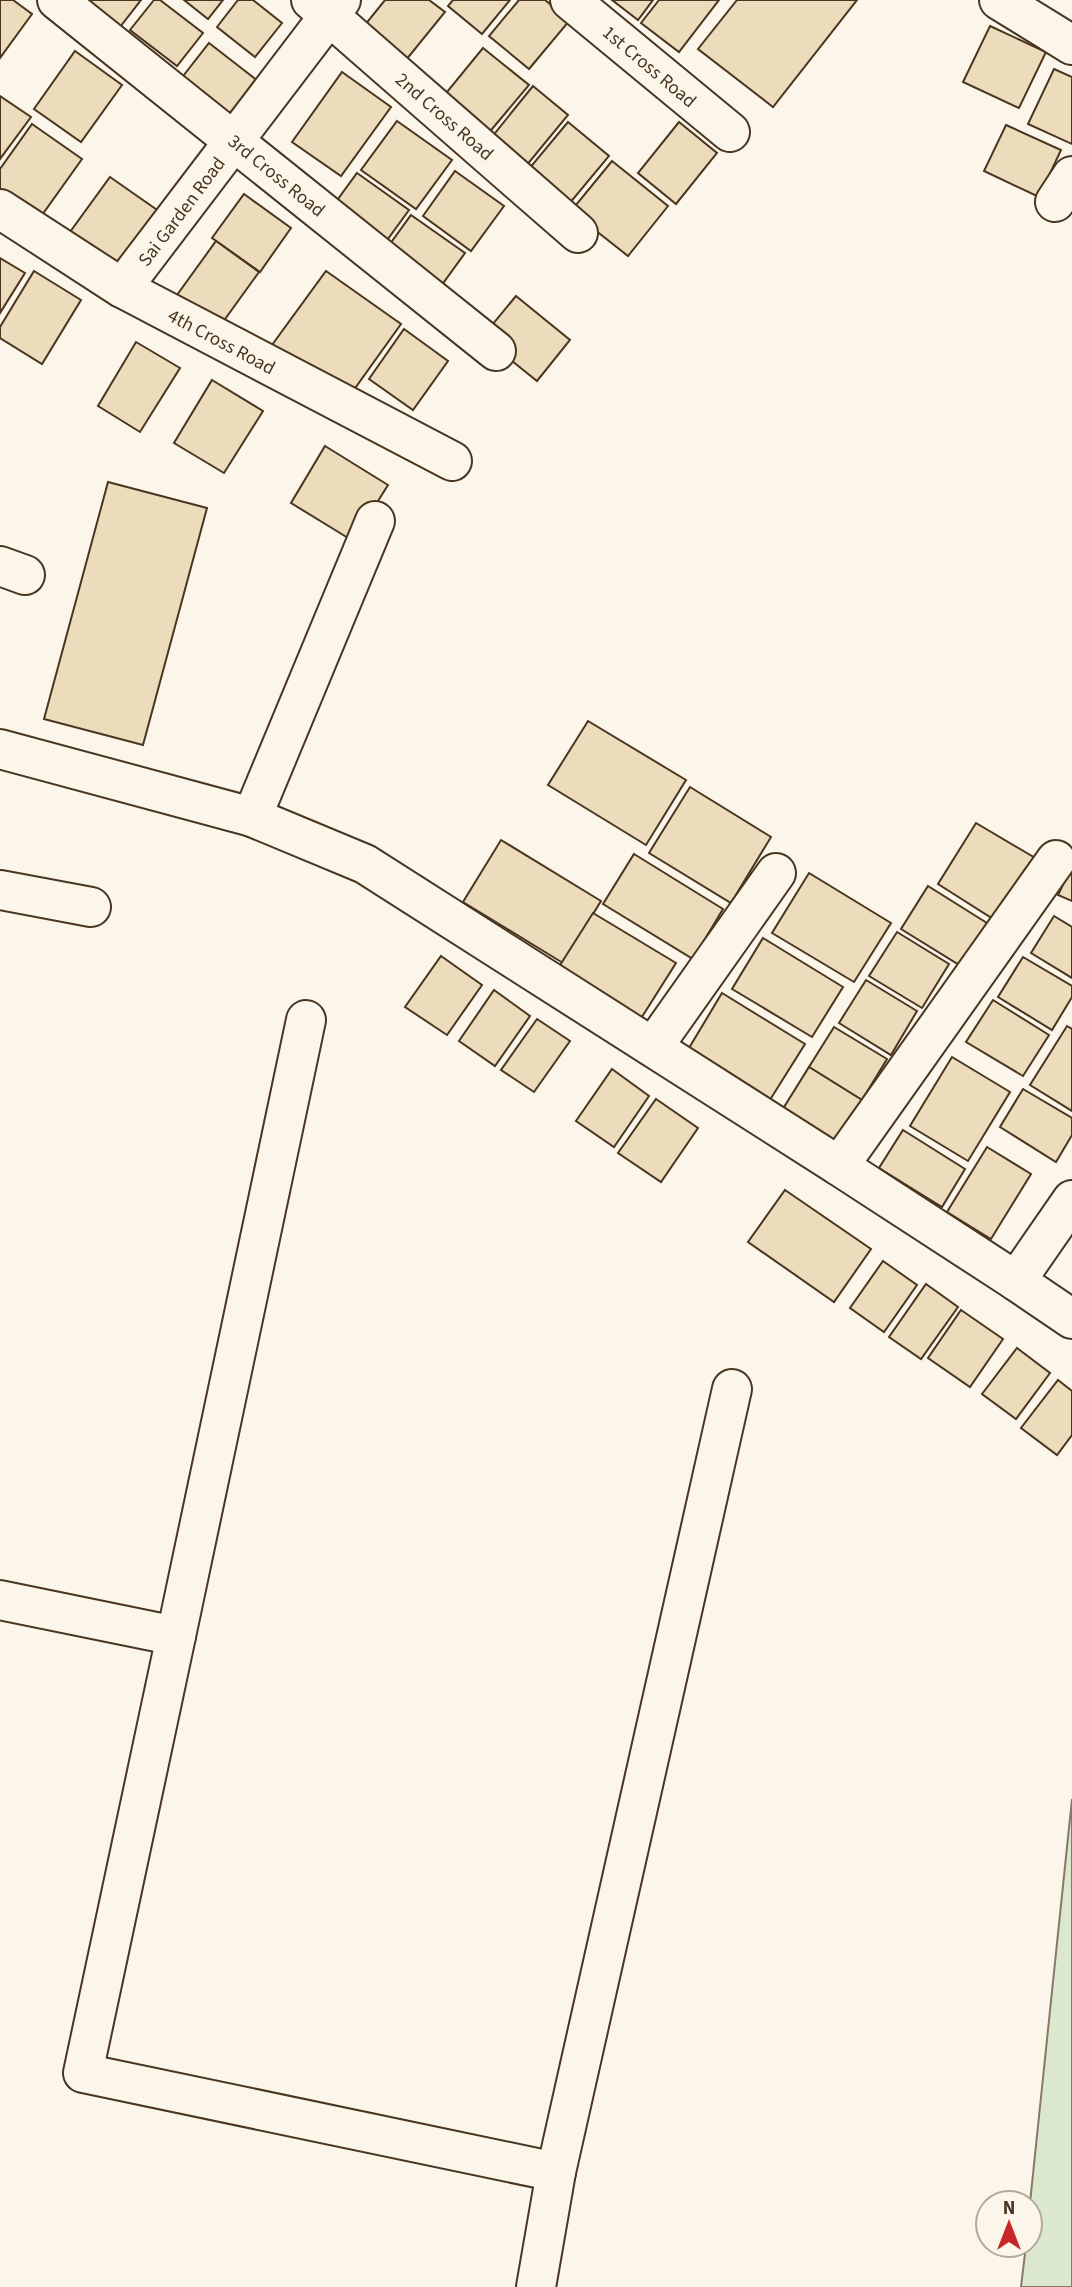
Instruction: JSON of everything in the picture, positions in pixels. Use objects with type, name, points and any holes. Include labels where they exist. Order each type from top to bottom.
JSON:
[{"type":"street","name":"3rd Cross Road","points":[[57,0],[496,351]]},
{"type":"street","name":"1st Cross Road","points":[[570,0],[730,132]]},
{"type":"street","points":[[999,0],[1072,45]]},
{"type":"street","name":"Sai Garden Road","points":[[122,288],[234,141],[327,5]]},
{"type":"street","name":"2nd Cross Road","points":[[327,5],[578,233]]},
{"type":"street","name":"4th Cross Road","points":[[0,209],[122,288],[452,461]]},
{"type":"street","points":[[252,817],[375,521]]},
{"type":"street","points":[[0,749],[252,817],[365,864],[839,1166],[1072,1319]]},
{"type":"street","points":[[839,1166],[1056,860]]},
{"type":"street","points":[[653,1047],[776,873]]},
{"type":"street","points":[[0,890],[90,906]]},
{"type":"street","points":[[306,1020],[83,2073],[556,2172]]},
{"type":"street","points":[[1016,1281],[1072,1200]]},
{"type":"street","points":[[536,2287],[556,2172],[732,1389]]},
{"type":"street","points":[[0,1600],[176,1636]]},
{"type":"green space","points":[[1072,1799],[1072,2287],[1021,2287],[1024,2259],[1044,2259],[1044,2189],[1031,2189]]},
{"type":"building","points":[[0,0],[13,0],[32,14],[0,58]]},
{"type":"building","points":[[86,0],[141,0],[120,27]]},
{"type":"building","points":[[154,0],[160,0],[203,33],[177,66],[130,30]]},
{"type":"building","points":[[184,0],[223,0],[208,19]]},
{"type":"building","points":[[238,0],[253,0],[282,23],[255,57],[217,27]]},
{"type":"building","points":[[385,0],[429,0],[445,12],[406,60],[364,26]]},
{"type":"building","points":[[453,0],[510,0],[482,34],[448,6]]},
{"type":"building","points":[[519,0],[545,0],[570,20],[529,69],[489,36]]},
{"type":"building","points":[[612,0],[653,0],[638,20]]},
{"type":"building","points":[[659,0],[719,0],[679,52],[641,23]]},
{"type":"building","points":[[737,0],[857,0],[773,107],[698,49]]},
{"type":"building","points":[[990,26],[1046,52],[1019,108],[963,82]]},
{"type":"building","points":[[209,43],[258,81],[228,118],[180,80]]},
{"type":"building","points":[[483,48],[529,85],[487,135],[442,98]]},
{"type":"building","points":[[75,51],[122,85],[81,142],[34,109]]},
{"type":"building","points":[[1054,69],[1072,77],[1072,144],[1028,124]]},
{"type":"building","points":[[342,72],[391,107],[341,176],[292,142]]},
{"type":"building","points":[[533,86],[568,115],[526,166],[491,138]]},
{"type":"building","points":[[0,96],[31,117],[0,159]]},
{"type":"building","points":[[397,121],[452,160],[416,209],[361,170]]},
{"type":"building","points":[[568,122],[609,156],[569,204],[528,170]]},
{"type":"building","points":[[679,122],[717,153],[676,204],[638,173]]},
{"type":"building","points":[[32,124],[82,159],[37,222],[0,196],[0,169]]},
{"type":"building","points":[[1006,125],[1061,150],[1039,197],[984,171]]},
{"type":"building","points":[[612,161],[668,206],[628,256],[571,211]]},
{"type":"building","points":[[455,171],[504,206],[471,251],[423,216]]},
{"type":"building","points":[[357,173],[409,210],[382,247],[330,210]]},
{"type":"building","points":[[110,177],[160,212],[120,268],[70,232]]},
{"type":"building","points":[[244,194],[291,228],[260,272],[212,238]]},
{"type":"building","points":[[411,215],[465,253],[436,293],[382,255]]},
{"type":"building","points":[[216,241],[259,272],[220,326],[177,295]]},
{"type":"building","points":[[0,258],[25,273],[0,313]]},
{"type":"building","points":[[34,271],[81,300],[42,364],[0,338],[0,327]]},
{"type":"building","points":[[326,271],[401,324],[348,398],[272,345]]},
{"type":"building","points":[[516,296],[570,340],[537,381],[482,337]]},
{"type":"building","points":[[404,329],[448,361],[413,410],[369,379]]},
{"type":"building","points":[[136,342],[180,368],[140,432],[98,406]]},
{"type":"building","points":[[212,380],[263,411],[224,473],[174,443]]},
{"type":"building","points":[[325,446],[388,485],[353,541],[291,503]]},
{"type":"building","points":[[108,482],[207,508],[143,745],[44,719]]},
{"type":"building","points":[[588,721],[686,780],[646,845],[548,785]]},
{"type":"building","points":[[690,787],[771,837],[731,903],[649,853]]},
{"type":"building","points":[[976,823],[1037,859],[998,922],[938,884]]},
{"type":"building","points":[[501,840],[601,901],[563,963],[463,902]]},
{"type":"building","points":[[634,854],[723,909],[693,959],[603,904]]},
{"type":"building","points":[[1072,866],[1072,901],[1058,895]]},
{"type":"building","points":[[809,873],[891,923],[854,982],[772,933]]},
{"type":"building","points":[[928,886],[987,923],[961,966],[901,929]]},
{"type":"building","points":[[593,913],[676,963],[640,1020],[557,970]]},
{"type":"building","points":[[1054,916],[1072,927],[1072,978],[1031,953]]},
{"type":"building","points":[[897,932],[949,964],[922,1008],[869,976]]},
{"type":"building","points":[[763,938],[843,987],[812,1037],[732,989]]},
{"type":"building","points":[[441,956],[482,985],[447,1035],[405,1007]]},
{"type":"building","points":[[1023,957],[1072,986],[1072,997],[1052,1030],[998,997]]},
{"type":"building","points":[[866,980],[917,1011],[891,1055],[839,1023]]},
{"type":"building","points":[[494,990],[530,1016],[495,1066],[459,1041]]},
{"type":"building","points":[[722,993],[805,1044],[768,1103],[686,1053]]},
{"type":"building","points":[[993,1000],[1049,1035],[1023,1076],[966,1042]]},
{"type":"building","points":[[537,1019],[570,1041],[534,1092],[501,1070]]},
{"type":"building","points":[[1067,1026],[1072,1029],[1072,1111],[1030,1085]]},
{"type":"building","points":[[834,1027],[887,1059],[862,1100],[809,1067]]},
{"type":"building","points":[[952,1057],[1010,1092],[968,1161],[910,1126]]},
{"type":"building","points":[[809,1067],[862,1100],[836,1144],[781,1112]]},
{"type":"building","points":[[612,1069],[649,1096],[614,1147],[576,1121]]},
{"type":"building","points":[[1023,1089],[1072,1118],[1072,1135],[1056,1162],[1000,1127]]},
{"type":"building","points":[[656,1099],[698,1128],[661,1182],[618,1153]]},
{"type":"building","points":[[903,1130],[965,1169],[942,1207],[879,1168]]},
{"type":"building","points":[[987,1147],[1031,1174],[991,1239],[947,1212]]},
{"type":"building","points":[[785,1190],[871,1249],[834,1302],[748,1242]]},
{"type":"building","points":[[883,1261],[917,1285],[884,1332],[850,1308]]},
{"type":"building","points":[[926,1284],[958,1307],[921,1359],[889,1337]]},
{"type":"building","points":[[961,1310],[1003,1339],[970,1387],[928,1358]]},
{"type":"building","points":[[1017,1348],[1050,1373],[1016,1419],[982,1394]]},
{"type":"building","points":[[1058,1380],[1072,1391],[1072,1435],[1057,1455],[1021,1428]]}]
